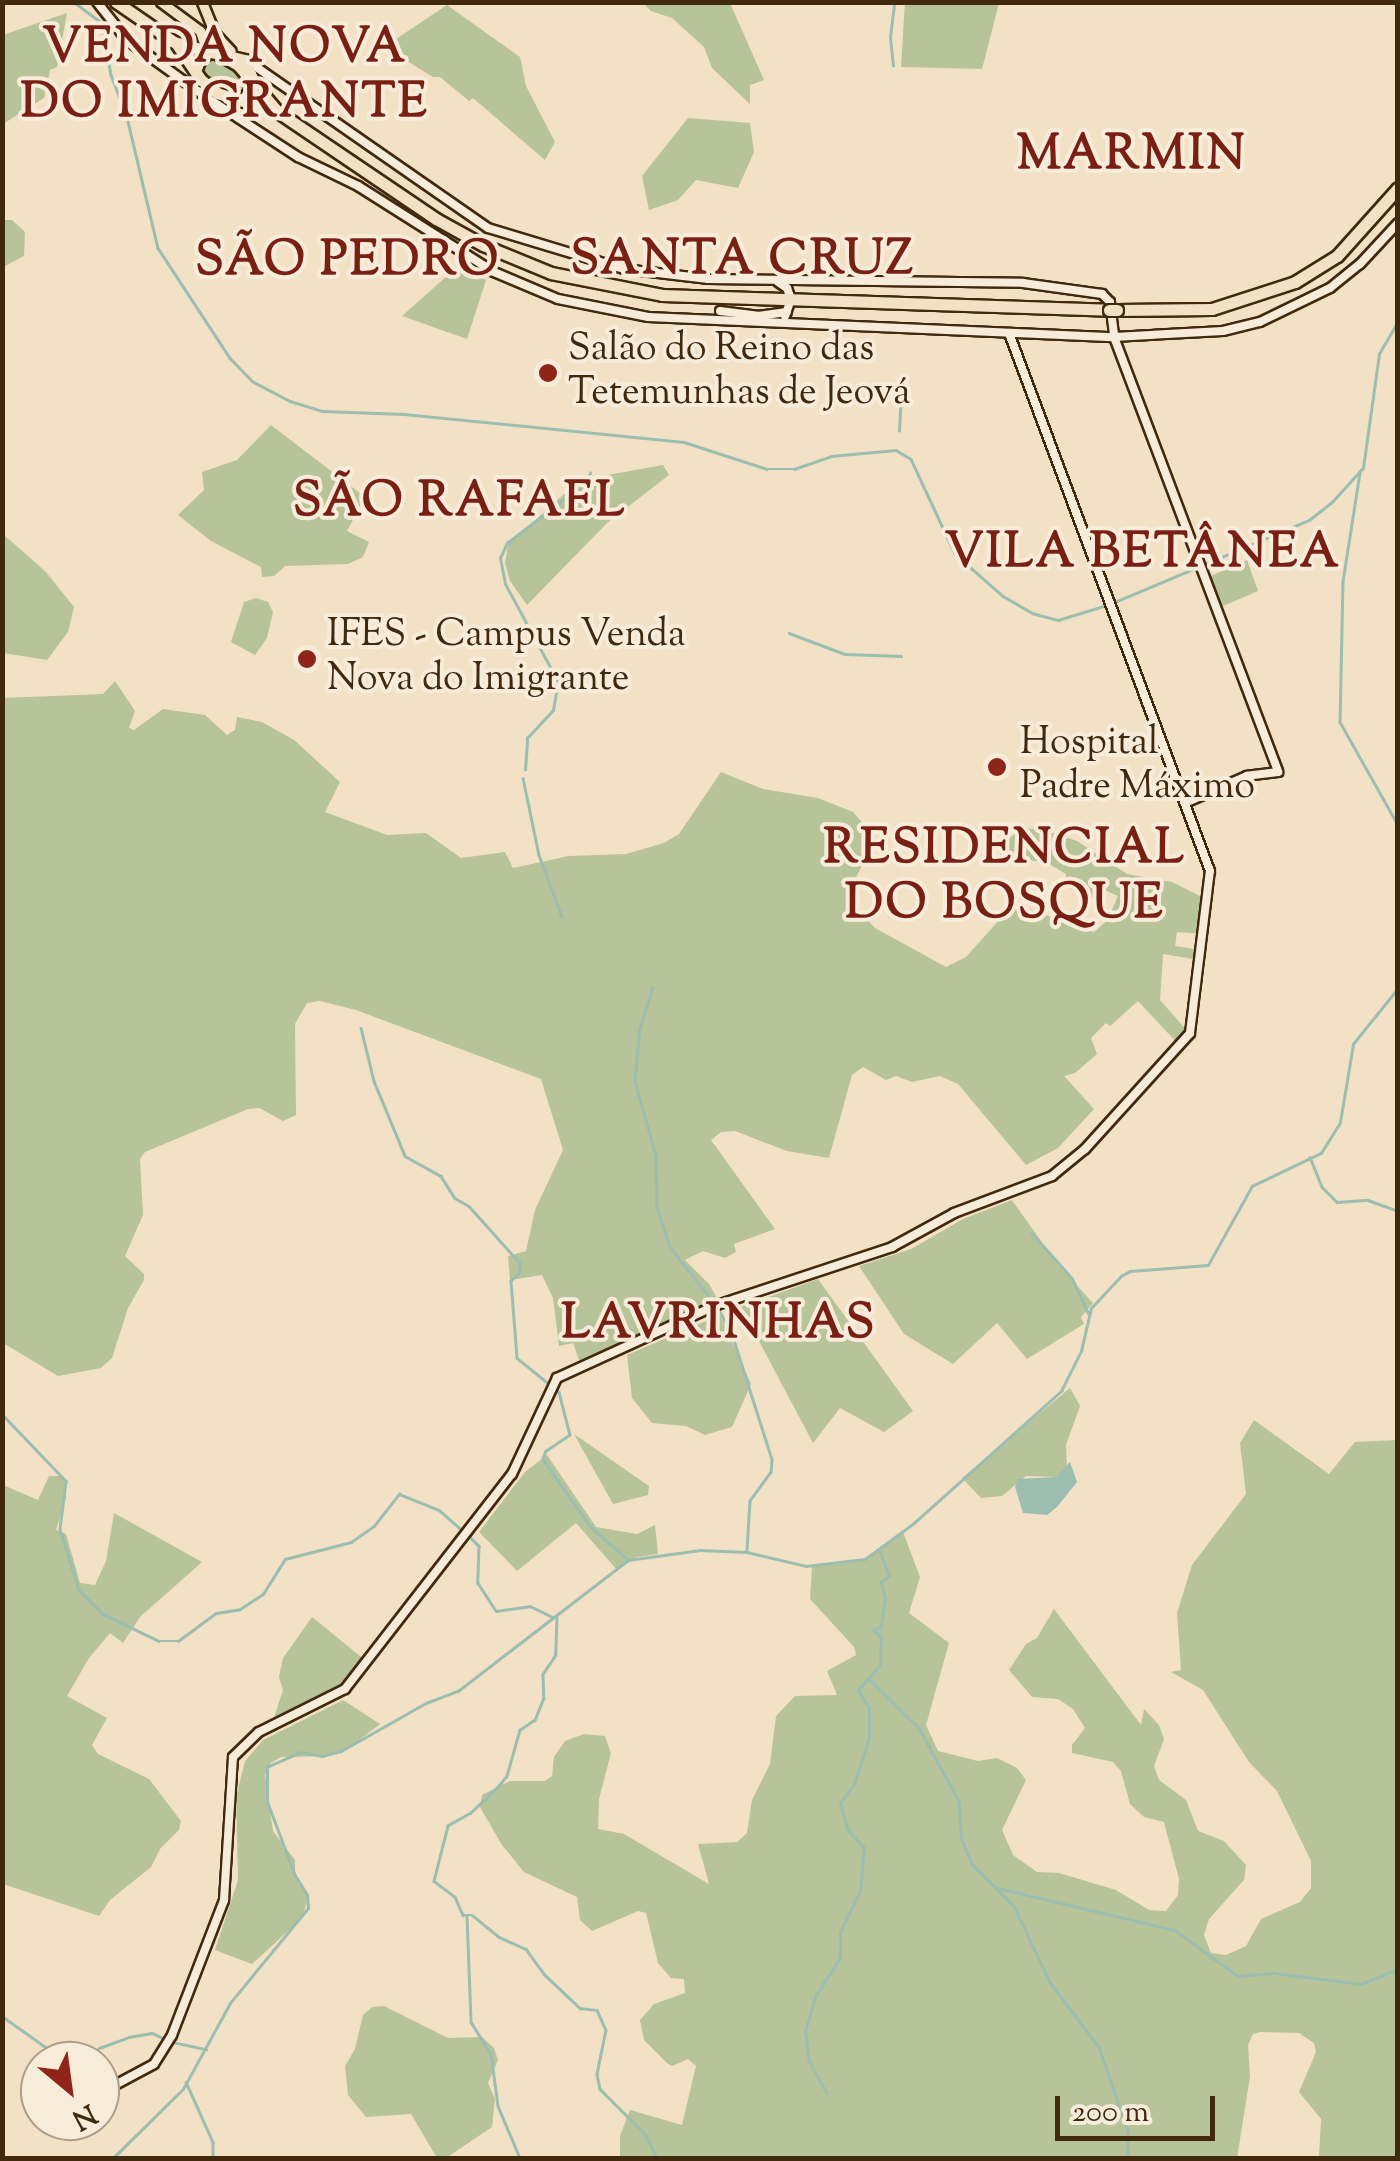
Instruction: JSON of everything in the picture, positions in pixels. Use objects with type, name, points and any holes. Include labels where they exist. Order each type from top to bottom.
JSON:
[{"type":"highway","points":[[116,2],[174,42],[217,93],[239,103],[278,112]]},
{"type":"highway","points":[[174,42],[209,51],[238,65],[278,112],[436,219],[512,258],[609,288],[789,306],[1112,314],[1212,309],[1295,282],[1337,256],[1398,188]]},
{"type":"main road","points":[[161,2],[202,34],[209,51]]},
{"type":"main road","points":[[202,2],[219,40],[250,62],[255,82],[239,103]]},
{"type":"main road","points":[[192,24],[206,15]]},
{"type":"main road","points":[[209,51],[233,52]]},
{"type":"main road","points":[[196,71],[209,51]]},
{"type":"street","points":[[97,2],[127,40],[298,157],[358,186],[522,286],[600,309],[725,323],[1114,337],[1223,331],[1260,322],[1348,275],[1398,222]]},
{"type":"street","points":[[250,62],[479,222],[506,236],[638,273],[723,280],[1023,283],[1102,294],[1129,336]]},
{"type":"street","points":[[172,73],[196,71],[204,95]]},
{"type":"street","points":[[220,106],[239,103]]},
{"type":"street","points":[[723,280],[713,297],[725,323]]},
{"type":"street","points":[[774,280],[787,288],[789,306],[780,324]]},
{"type":"street","points":[[720,311],[758,316],[789,306]]},
{"type":"street","points":[[1093,336],[1112,314]]},
{"type":"street","points":[[1112,314],[1114,337],[1278,772],[1247,776],[1184,803]]},
{"type":"street","points":[[120,2082],[154,2064],[170,2040],[224,1900],[233,1757],[259,1732],[345,1689],[512,1474],[557,1378],[714,1306],[892,1246],[954,1213],[1052,1176],[1074,1160],[1190,1033],[1210,882],[1111,602],[1008,333]]},
{"type":"shaded area","points":[[905,2],[999,3],[982,69],[901,67]]},
{"type":"shaded area","points":[[643,3],[730,3],[764,80],[750,85],[750,104],[712,68],[704,47],[672,18],[651,11]]},
{"type":"shaded area","points":[[447,5],[520,57],[526,86],[555,142],[545,160],[473,98],[469,101],[440,77],[433,77],[384,47]]},
{"type":"shaded area","points":[[67,13],[57,67],[50,70],[44,98],[3,124],[3,35]]},
{"type":"shaded area","points":[[214,56],[249,82],[245,94],[234,100],[202,74],[203,64]]},
{"type":"shaded area","points":[[688,118],[750,123],[754,152],[738,188],[696,180],[678,200],[649,210],[642,176]]},
{"type":"shaded area","points":[[2,220],[12,220],[25,232],[24,256],[3,267]]},
{"type":"shaded area","points":[[457,267],[486,280],[467,339],[402,316]]},
{"type":"shaded area","points":[[271,425],[365,497],[347,531],[369,542],[363,557],[348,564],[285,566],[274,576],[262,577],[261,567],[211,541],[178,515],[204,490],[202,472],[237,460]]},
{"type":"shaded area","points":[[663,465],[669,475],[607,523],[527,605],[510,581],[505,563],[508,545],[564,494],[591,478]]},
{"type":"shaded area","points":[[3,534],[46,572],[74,607],[68,632],[47,660],[3,653]]},
{"type":"shaded area","points":[[1247,560],[1258,591],[1223,606],[1211,576]]},
{"type":"shaded area","points":[[256,598],[268,602],[273,612],[267,638],[255,655],[231,642],[244,602]]},
{"type":"shaded area","points":[[115,681],[135,711],[129,728],[134,730],[163,709],[205,715],[227,735],[235,730],[237,717],[262,722],[294,740],[340,782],[325,812],[387,835],[426,833],[461,858],[505,852],[513,868],[569,856],[626,854],[664,843],[679,834],[721,772],[763,789],[818,798],[853,812],[880,843],[872,846],[850,889],[857,908],[875,928],[946,967],[966,957],[1000,919],[1015,909],[1029,909],[1094,932],[1107,921],[1118,896],[1100,888],[1095,900],[1066,887],[1066,874],[1046,862],[1000,857],[1002,843],[1023,828],[1044,830],[1077,841],[1127,874],[1172,882],[1208,900],[1202,934],[1177,932],[1175,946],[1201,950],[1199,960],[1163,954],[1160,1000],[1190,1034],[1180,1046],[1138,1001],[1110,1026],[1106,1023],[1091,1038],[1097,1054],[1075,1073],[1064,1076],[1094,1109],[1058,1148],[1026,1165],[958,1084],[940,1076],[912,1082],[896,1076],[886,1080],[863,1067],[852,1075],[829,1158],[787,1151],[735,1131],[721,1132],[711,1140],[775,1229],[734,1244],[736,1252],[725,1258],[703,1251],[685,1260],[709,1284],[721,1305],[581,1366],[573,1343],[559,1346],[553,1298],[542,1275],[510,1280],[508,1256],[526,1251],[535,1210],[563,1150],[541,1079],[356,1010],[320,1001],[307,1003],[295,1024],[296,1115],[283,1121],[259,1108],[248,1109],[145,1152],[140,1159],[143,1215],[125,1256],[144,1274],[144,1280],[128,1308],[112,1358],[101,1368],[58,1376],[3,1343],[3,698],[103,694]]},
{"type":"shaded area","points":[[1012,1200],[1058,1265],[1093,1303],[1081,1317],[1084,1324],[1027,1359],[997,1323],[953,1364],[904,1334],[859,1266],[911,1249],[963,1219]]},
{"type":"shaded area","points":[[818,1279],[913,1411],[884,1432],[840,1408],[813,1443],[741,1307]]},
{"type":"shaded area","points":[[720,1315],[751,1384],[732,1427],[705,1435],[686,1426],[652,1423],[632,1398],[627,1355]]},
{"type":"shaded area","points":[[1070,1388],[1080,1406],[1066,1445],[1067,1468],[1056,1477],[1026,1476],[1002,1496],[981,1498],[962,1478]]},
{"type":"shaded area","points":[[1254,1420],[1329,1474],[1355,1442],[1397,1440],[1397,2158],[1319,2158],[1321,2119],[1299,2092],[1316,2052],[1314,2043],[1299,2033],[1260,2032],[1253,2034],[1248,2045],[1250,2077],[1237,2158],[620,2158],[620,2136],[630,2110],[682,2125],[696,2066],[688,2059],[672,2066],[667,2063],[644,2040],[640,2020],[654,2004],[685,1993],[684,1979],[671,1978],[658,1963],[646,1913],[638,1911],[592,1931],[580,1920],[577,1897],[524,1872],[502,1845],[480,1807],[482,1795],[510,1781],[545,1781],[552,1776],[554,1757],[565,1741],[584,1734],[605,1736],[611,1753],[599,1799],[598,1829],[624,1834],[709,1884],[698,1844],[737,1842],[747,1833],[752,1800],[770,1764],[776,1716],[795,1696],[837,1695],[827,1671],[856,1655],[854,1647],[810,1599],[812,1567],[865,1559],[903,1532],[920,1577],[909,1613],[949,1643],[926,1725],[938,1751],[978,1761],[997,1758],[1017,1768],[1026,1780],[1002,1830],[1013,1855],[1037,1872],[1059,1873],[1116,1890],[1149,1910],[1166,1911],[1178,1895],[1179,1879],[1164,1822],[1144,1817],[1130,1804],[1121,1771],[1113,1762],[1072,1753],[1072,1745],[1085,1728],[1073,1709],[1058,1699],[1032,1697],[1009,1670],[1026,1644],[1037,1638],[1054,1609],[1141,1725],[1144,1709],[1159,1725],[1164,1739],[1154,1766],[1159,1780],[1186,1800],[1198,1831],[1224,1841],[1246,1865],[1244,1880],[1209,1919],[1204,1935],[1211,1953],[1226,1955],[1246,1946],[1261,1919],[1300,1902],[1311,1888],[1311,1861],[1277,1791],[1249,1762],[1203,1690],[1171,1672],[1181,1670],[1177,1613],[1192,1565],[1246,1494],[1240,1443]]},
{"type":"shaded area","points":[[574,1434],[649,1486],[648,1495],[613,1504]]},
{"type":"shaded area","points":[[547,1455],[596,1527],[637,1534],[655,1525],[658,1554],[637,1557],[617,1570],[576,1523],[517,1571],[479,1532],[525,1472]]},
{"type":"shaded area","points":[[1070,1462],[1077,1482],[1057,1507],[1047,1515],[1023,1513],[1015,1487],[1018,1479],[1056,1477]]},
{"type":"shaded area","points":[[49,1476],[61,1476],[65,1482],[66,1498],[56,1530],[66,1534],[80,1583],[95,1585],[106,1561],[114,1513],[202,1562],[140,1617],[123,1643],[110,1633],[89,1658],[67,1696],[107,1718],[92,1745],[98,1754],[149,1779],[181,1821],[179,1830],[160,1849],[151,1867],[110,1900],[99,1916],[3,1884],[3,1485],[38,1500]]},
{"type":"shaded area","points":[[312,1617],[365,1660],[338,1692],[273,1721],[283,1690],[279,1677],[283,1658]]},
{"type":"shaded area","points":[[343,1700],[380,1724],[348,1749],[327,1756],[281,1757],[271,1763],[265,1775],[273,1831],[295,1860],[295,1876],[308,1898],[302,1918],[252,1964],[215,1950],[238,1880],[236,1797],[245,1761],[263,1740]]},
{"type":"shaded area","points":[[384,2006],[448,2038],[482,2037],[494,2048],[498,2060],[488,2083],[495,2099],[492,2127],[446,2158],[437,2158],[411,2114],[366,2117],[348,2095],[345,2066],[355,2049],[363,2015],[372,2007]]},
{"type":"waterway","points":[[74,2],[102,23],[111,75],[127,117],[158,248],[230,358],[252,381],[290,401],[322,411],[404,414],[684,442],[767,469],[794,469],[831,456],[896,450],[911,459],[955,554],[1003,596],[1032,613],[1058,620],[1107,605]]},
{"type":"waterway","points":[[893,66],[890,37],[894,2]]},
{"type":"waterway","points":[[1115,602],[1309,520],[1331,503],[1363,468],[1379,354],[1398,321]]},
{"type":"waterway","points":[[899,431],[901,398]]},
{"type":"waterway","points":[[525,770],[527,738],[553,710],[558,682],[505,584],[500,558],[507,543],[586,482],[590,473]]},
{"type":"waterway","points":[[1360,473],[1343,581],[1340,722],[1398,825]]},
{"type":"waterway","points":[[789,633],[845,654],[901,656]]},
{"type":"waterway","points":[[523,778],[539,855],[562,917]]},
{"type":"waterway","points":[[653,987],[640,1029],[635,1081],[656,1155],[657,1208],[670,1247],[717,1306],[732,1334],[772,1459],[771,1472],[750,1501],[747,1550]]},
{"type":"waterway","points":[[113,2158],[183,2089],[230,2003],[308,1908],[307,1895],[295,1876],[267,1802],[267,1767],[300,1752],[322,1756],[341,1751],[426,1703],[458,1691],[628,1560],[700,1550],[747,1552],[806,1566],[865,1559],[914,1523],[1061,1391],[1081,1351],[1091,1308],[1121,1276],[1130,1271],[1208,1265],[1252,1186],[1321,1153],[1340,1122],[1353,1044],[1398,988]]},
{"type":"waterway","points":[[361,1028],[374,1081],[405,1156],[441,1176],[455,1198],[469,1206],[520,1263],[520,1272],[511,1281],[517,1358],[559,1392],[570,1435],[546,1451],[543,1459],[590,1526],[627,1559]]},
{"type":"waterway","points":[[1310,1157],[1322,1187],[1337,1202],[1368,1200],[1398,1211]]},
{"type":"waterway","points":[[1032,1233],[1072,1278],[1088,1312]]},
{"type":"waterway","points":[[2,1414],[66,1481],[60,1529],[79,1590],[103,1614],[159,1641],[178,1641],[216,1613],[240,1609],[263,1594],[285,1559],[351,1542],[374,1526],[399,1494],[439,1510],[463,1531]]},
{"type":"waterway","points":[[469,1536],[479,1546],[478,1583],[496,1611],[530,1606],[553,1617]]},
{"type":"waterway","points":[[827,2094],[809,2062],[805,2031],[816,1995],[840,1958],[840,1932],[860,1891],[864,1848],[848,1831],[840,1803],[854,1784],[869,1738],[869,1709],[858,1690],[880,1665],[881,1638],[873,1630],[881,1626],[885,1599],[881,1582],[889,1576],[879,1550]]},
{"type":"waterway","points":[[557,1617],[556,1655],[543,1674],[544,1698],[535,1720],[520,1730],[507,1776],[500,1785],[471,1813],[448,1826],[434,1881],[455,1897],[463,1915],[472,1915],[499,1937],[526,1949],[544,1974],[580,2008],[597,2010],[606,2030],[597,2074],[600,2089],[646,2135],[657,2158]]},
{"type":"waterway","points":[[870,1680],[919,1728],[959,1801],[962,1840],[972,1864],[1014,1906],[1050,1982],[1099,2047],[1128,2131],[1128,2158]]},
{"type":"waterway","points":[[994,1887],[1175,1930],[1238,1976],[1274,1973],[1361,1984],[1398,1969]]},
{"type":"waterway","points":[[467,1916],[471,2022],[491,2054],[498,2106],[520,2158]]},
{"type":"waterway","points":[[2,2016],[37,2041]]},
{"type":"waterway","points":[[118,2041],[152,2033],[165,2039]]},
{"type":"waterway","points":[[172,2042],[206,2049]]},
{"type":"waterway","points":[[186,2082],[213,2142],[213,2158]]},
{"type":"place","name":"Salão do Reino das Tetemunhas de Jeová","points":[[548,373]]},
{"type":"place","name":"IFES - Campus Venda Nova do Imigrante","points":[[307,659]]},
{"type":"place","name":"Hospital Padre Máximo","points":[[997,767]]},
{"type":"district","name":"VENDA NOVA DO IMIGRANTE","points":[[225,76]]},
{"type":"district","name":"MARMIN","points":[[1132,157]]},
{"type":"district","name":"SANTA CRUZ","points":[[743,262]]},
{"type":"district","name":"SÃO PEDRO","points":[[348,263]]},
{"type":"district","name":"SÃO RAFAEL","points":[[460,504]]},
{"type":"district","name":"VILA BETÂNEA","points":[[1143,555]]},
{"type":"district","name":"RESIDENCIAL DO BOSQUE","points":[[1005,878]]},
{"type":"district","name":"LAVRINHAS","points":[[719,1326]]}]
